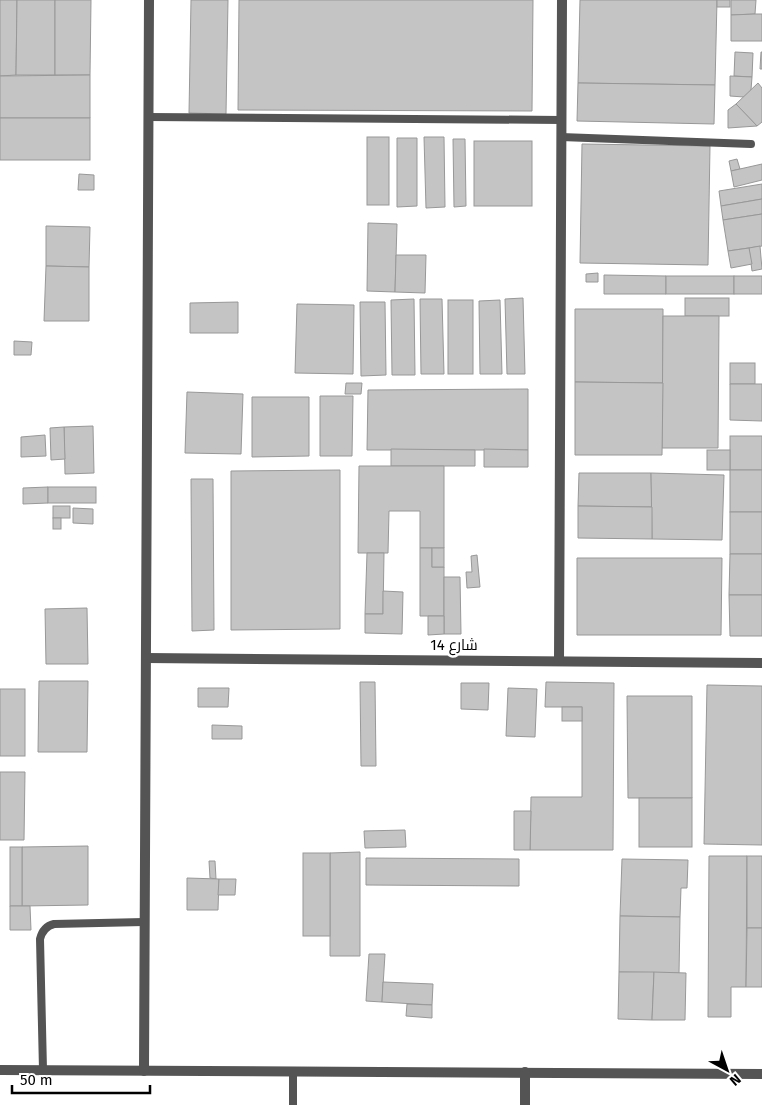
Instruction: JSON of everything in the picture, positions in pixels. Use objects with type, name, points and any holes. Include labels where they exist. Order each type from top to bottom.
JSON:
[{"type":"street","points":[[144,1071],[149,0]]},
{"type":"street","points":[[559,661],[562,0]]},
{"type":"street","name":"شارع 14","points":[[146,658],[762,663]]},
{"type":"street","points":[[0,1070],[762,1074]]},
{"type":"street","points":[[525,1072],[525,1105]]},
{"type":"lane","points":[[148,118],[561,120]]},
{"type":"lane","points":[[561,137],[750,144]]},
{"type":"lane","points":[[42,1070],[40,939],[44,930],[54,924],[144,922]]},
{"type":"lane","points":[[292,1071],[293,1105]]},
{"type":"building","points":[[0,0],[17,0],[16,75],[0,76]]},
{"type":"building","points":[[17,0],[55,0],[55,75],[16,75]]},
{"type":"building","points":[[55,0],[91,0],[90,75],[55,75]]},
{"type":"building","points":[[191,0],[228,0],[226,114],[189,113]]},
{"type":"building","points":[[239,0],[533,0],[532,111],[238,110]]},
{"type":"building","points":[[580,0],[717,0],[715,85],[578,83]]},
{"type":"building","points":[[717,0],[730,0],[730,7],[717,7]]},
{"type":"building","points":[[731,0],[756,0],[755,14],[731,15]]},
{"type":"building","points":[[762,14],[762,41],[731,41],[731,15]]},
{"type":"building","points":[[735,52],[753,53],[752,77],[734,76]]},
{"type":"building","points":[[761,52],[762,69],[760,69]]},
{"type":"building","points":[[90,75],[90,118],[0,118],[0,76]]},
{"type":"building","points":[[730,76],[752,77],[751,90],[744,97],[730,96]]},
{"type":"building","points":[[578,83],[715,85],[714,124],[577,121]]},
{"type":"building","points":[[758,83],[762,88],[762,122],[757,126],[736,104]]},
{"type":"building","points":[[736,104],[757,126],[728,128],[728,110]]},
{"type":"building","points":[[0,118],[90,118],[90,160],[0,160]]},
{"type":"building","points":[[367,137],[389,137],[389,205],[367,205]]},
{"type":"building","points":[[424,137],[444,137],[445,207],[426,208]]},
{"type":"building","points":[[397,138],[417,138],[417,206],[397,207]]},
{"type":"building","points":[[453,139],[465,139],[466,206],[454,207]]},
{"type":"building","points":[[474,141],[532,141],[532,206],[474,206]]},
{"type":"building","points":[[582,144],[710,146],[708,265],[580,263]]},
{"type":"building","points":[[737,159],[740,169],[731,171],[729,161]]},
{"type":"building","points":[[762,164],[762,180],[734,187],[731,171]]},
{"type":"building","points":[[79,174],[94,175],[94,190],[78,190]]},
{"type":"building","points":[[762,184],[762,199],[721,206],[719,191]]},
{"type":"building","points":[[762,199],[762,214],[723,220],[721,206]]},
{"type":"building","points":[[762,214],[762,246],[728,251],[723,220]]},
{"type":"building","points":[[368,223],[397,224],[395,292],[367,291]]},
{"type":"building","points":[[46,226],[90,227],[89,267],[46,266]]},
{"type":"building","points":[[760,246],[762,269],[752,271],[749,248]]},
{"type":"building","points":[[749,248],[752,264],[731,268],[728,251]]},
{"type":"building","points":[[396,255],[426,255],[425,293],[395,292]]},
{"type":"building","points":[[46,266],[89,267],[89,321],[44,321]]},
{"type":"building","points":[[598,273],[598,282],[586,282],[586,274]]},
{"type":"building","points":[[604,275],[666,276],[666,294],[604,294]]},
{"type":"building","points":[[666,276],[734,276],[734,294],[666,294]]},
{"type":"building","points":[[734,276],[762,276],[762,294],[734,294]]},
{"type":"building","points":[[523,298],[525,374],[507,374],[505,299]]},
{"type":"building","points":[[685,298],[729,298],[729,316],[685,316]]},
{"type":"building","points":[[414,299],[415,375],[392,375],[391,300]]},
{"type":"building","points":[[420,299],[442,299],[444,374],[421,374]]},
{"type":"building","points":[[448,300],[473,300],[473,374],[448,374]]},
{"type":"building","points":[[500,300],[502,374],[480,374],[479,301]]},
{"type":"building","points":[[238,302],[238,333],[190,333],[190,303]]},
{"type":"building","points":[[360,302],[385,302],[386,375],[361,376]]},
{"type":"building","points":[[297,304],[354,305],[353,374],[295,373]]},
{"type":"building","points":[[575,309],[663,309],[663,383],[575,382]]},
{"type":"building","points":[[663,316],[719,316],[718,448],[662,448]]},
{"type":"building","points":[[14,341],[32,342],[31,355],[14,355]]},
{"type":"building","points":[[730,363],[755,363],[755,384],[730,384]]},
{"type":"building","points":[[575,382],[663,383],[662,455],[575,455]]},
{"type":"building","points":[[346,383],[362,383],[361,394],[345,394]]},
{"type":"building","points":[[730,384],[762,384],[762,421],[730,420]]},
{"type":"building","points":[[528,389],[528,450],[367,450],[368,390]]},
{"type":"building","points":[[187,392],[243,394],[241,454],[185,453]]},
{"type":"building","points":[[320,396],[353,396],[352,456],[320,456]]},
{"type":"building","points":[[252,397],[309,397],[309,456],[252,457]]},
{"type":"building","points":[[93,426],[94,473],[65,474],[64,427]]},
{"type":"building","points":[[64,427],[65,459],[51,460],[50,428]]},
{"type":"building","points":[[45,435],[46,456],[21,457],[21,437]]},
{"type":"building","points":[[730,436],[762,436],[762,470],[730,470]]},
{"type":"building","points":[[391,449],[475,450],[475,466],[391,466]]},
{"type":"building","points":[[484,449],[528,450],[528,467],[484,467]]},
{"type":"building","points":[[707,450],[730,450],[730,470],[707,470]]},
{"type":"building","points":[[359,466],[444,466],[444,548],[420,548],[420,511],[389,511],[388,553],[358,553]]},
{"type":"building","points":[[340,470],[340,629],[231,630],[231,471]]},
{"type":"building","points":[[730,470],[762,470],[762,512],[730,512]]},
{"type":"building","points":[[579,473],[651,473],[652,507],[578,506]]},
{"type":"building","points":[[651,473],[724,475],[722,540],[652,539]]},
{"type":"building","points":[[191,479],[213,479],[214,630],[192,631]]},
{"type":"building","points":[[48,487],[48,503],[23,504],[23,488]]},
{"type":"building","points":[[48,487],[96,487],[96,503],[48,503]]},
{"type":"building","points":[[53,506],[70,506],[70,518],[53,518]]},
{"type":"building","points":[[578,506],[652,507],[652,539],[578,538]]},
{"type":"building","points":[[73,508],[93,509],[93,524],[73,523]]},
{"type":"building","points":[[730,512],[762,512],[762,554],[730,554]]},
{"type":"building","points":[[53,518],[61,518],[61,529],[53,529]]},
{"type":"building","points":[[420,548],[432,548],[432,567],[444,567],[444,616],[420,616]]},
{"type":"building","points":[[432,548],[444,548],[444,567],[432,567]]},
{"type":"building","points":[[367,553],[384,553],[383,614],[365,614]]},
{"type":"building","points":[[730,554],[762,554],[762,595],[729,595]]},
{"type":"building","points":[[477,555],[480,587],[467,588],[466,572],[472,572],[471,556]]},
{"type":"building","points":[[577,558],[722,558],[721,635],[577,635]]},
{"type":"building","points":[[444,577],[460,577],[461,634],[444,634]]},
{"type":"building","points":[[383,591],[403,592],[402,634],[365,633],[365,614],[383,614]]},
{"type":"building","points":[[729,595],[762,595],[762,636],[730,636]]},
{"type":"building","points":[[87,608],[88,664],[46,664],[45,609]]},
{"type":"building","points":[[428,616],[444,616],[444,634],[428,635]]},
{"type":"building","points":[[39,681],[88,681],[87,752],[38,752]]},
{"type":"building","points":[[360,682],[375,682],[376,766],[361,766]]},
{"type":"building","points":[[546,682],[614,683],[613,850],[530,850],[531,797],[582,797],[582,707],[545,707]]},
{"type":"building","points":[[461,683],[489,683],[488,710],[461,709]]},
{"type":"building","points":[[707,685],[762,686],[762,845],[704,844]]},
{"type":"building","points":[[198,688],[229,688],[228,707],[198,707]]},
{"type":"building","points":[[508,688],[537,689],[535,737],[506,736]]},
{"type":"building","points":[[0,689],[25,689],[25,756],[0,756]]},
{"type":"building","points":[[627,696],[692,696],[692,798],[628,798]]},
{"type":"building","points":[[562,707],[582,707],[582,721],[562,721]]},
{"type":"building","points":[[212,725],[242,726],[242,739],[212,739]]},
{"type":"building","points":[[0,772],[25,772],[24,840],[0,840]]},
{"type":"building","points":[[639,798],[692,798],[692,847],[639,847]]},
{"type":"building","points":[[514,811],[531,811],[530,850],[514,850]]},
{"type":"building","points":[[405,830],[406,847],[365,848],[364,831]]},
{"type":"building","points":[[88,846],[88,905],[22,906],[22,847]]},
{"type":"building","points":[[10,847],[22,847],[22,906],[10,906]]},
{"type":"building","points":[[360,852],[360,956],[330,956],[330,853]]},
{"type":"building","points":[[303,853],[330,853],[330,936],[303,936]]},
{"type":"building","points":[[709,856],[747,856],[746,987],[731,987],[731,1017],[708,1017]]},
{"type":"building","points":[[747,856],[762,856],[762,928],[747,928]]},
{"type":"building","points":[[366,858],[519,859],[519,886],[366,885]]},
{"type":"building","points":[[622,859],[688,860],[687,888],[681,888],[680,917],[620,916]]},
{"type":"building","points":[[209,861],[215,861],[216,879],[210,878]]},
{"type":"building","points":[[187,878],[219,879],[218,910],[187,910]]},
{"type":"building","points":[[219,879],[236,879],[235,895],[218,895]]},
{"type":"building","points":[[10,906],[30,906],[31,930],[10,930]]},
{"type":"building","points":[[620,916],[680,917],[679,973],[619,972]]},
{"type":"building","points":[[747,928],[762,928],[762,987],[746,987]]},
{"type":"building","points":[[369,954],[385,954],[382,1002],[366,1001]]},
{"type":"building","points":[[619,972],[654,972],[652,1020],[618,1019]]},
{"type":"building","points":[[654,972],[686,973],[685,1020],[652,1020]]},
{"type":"building","points":[[383,982],[433,984],[432,1005],[382,1002]]},
{"type":"building","points":[[407,1004],[432,1005],[432,1018],[406,1016]]}]
